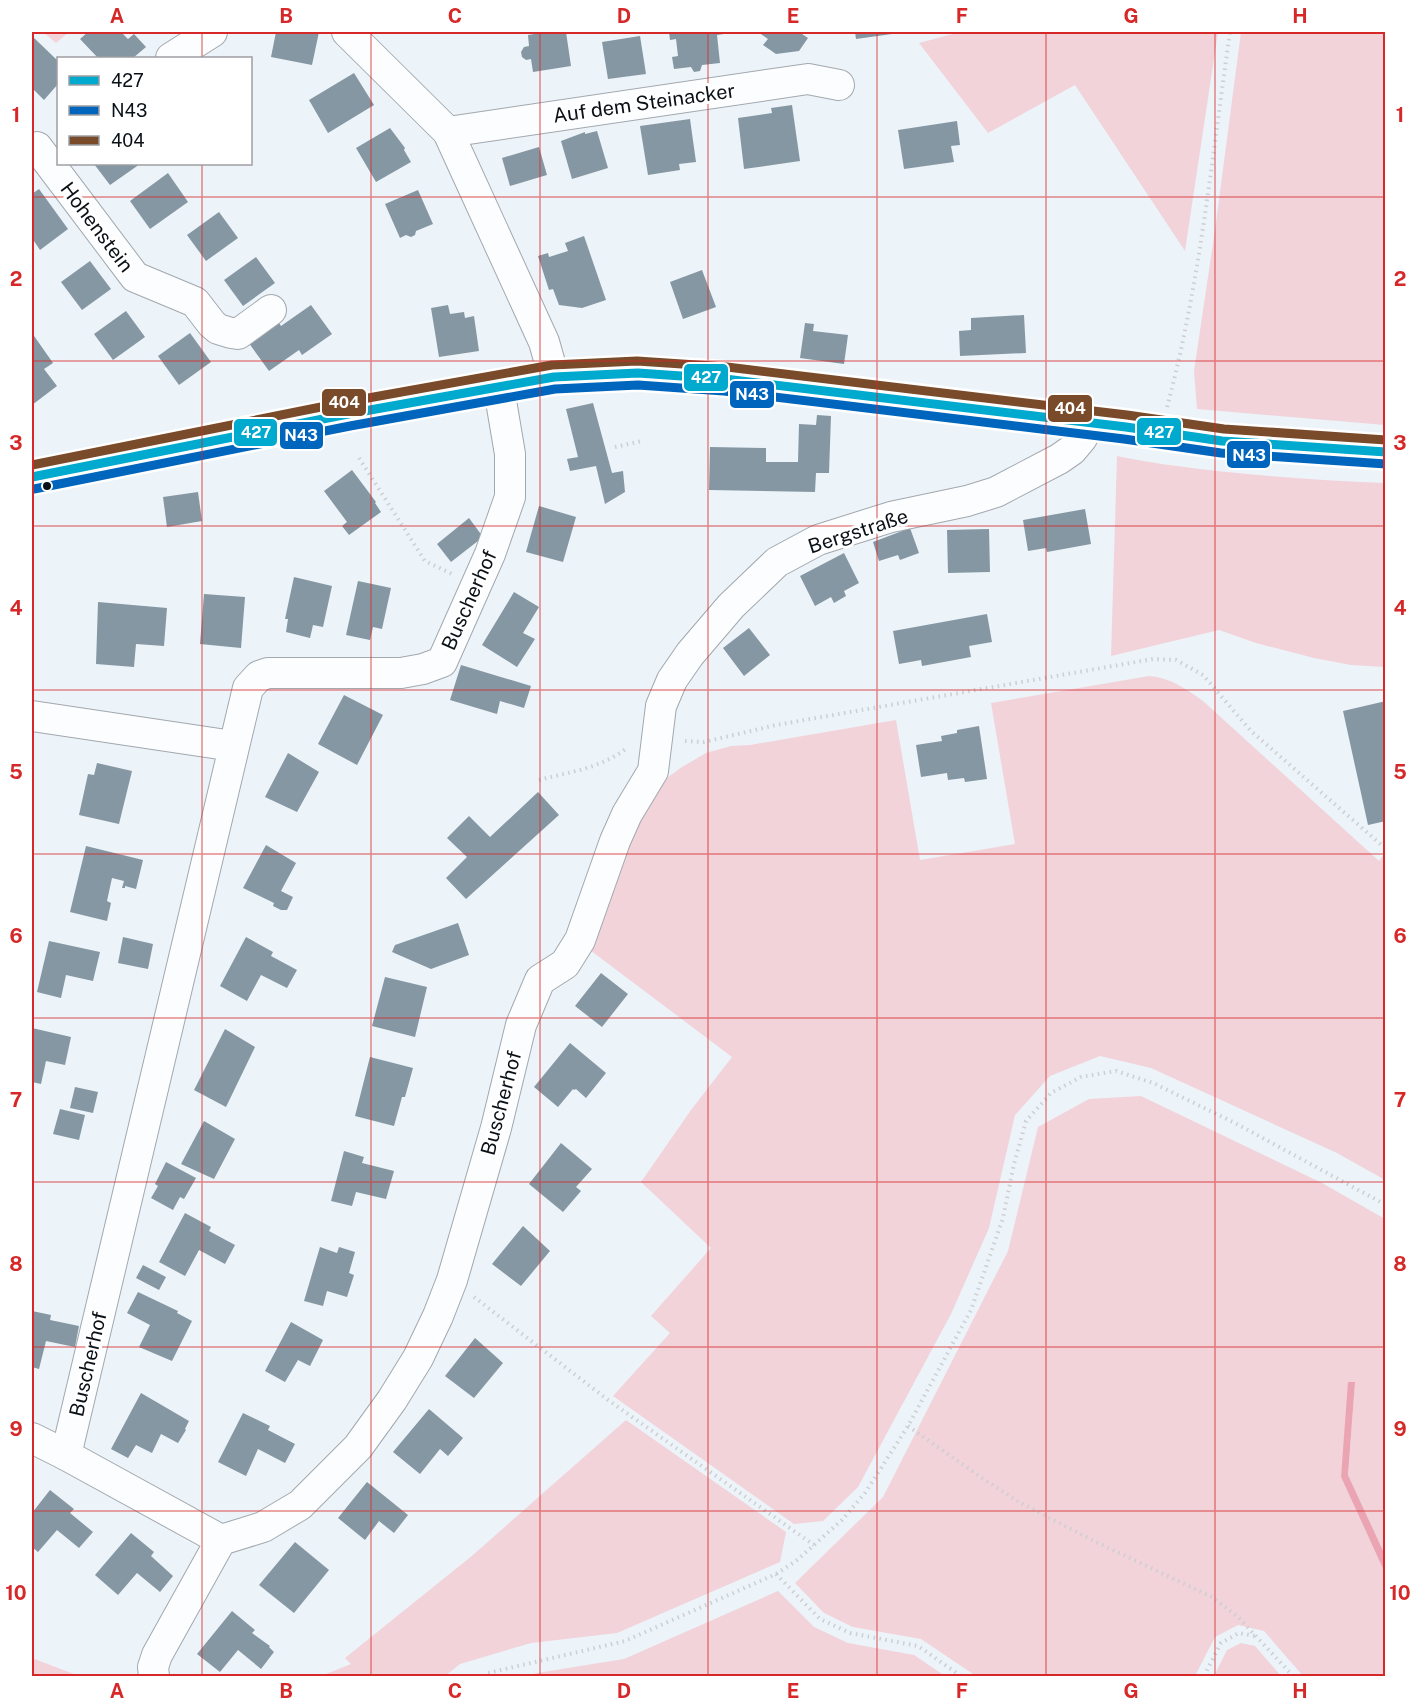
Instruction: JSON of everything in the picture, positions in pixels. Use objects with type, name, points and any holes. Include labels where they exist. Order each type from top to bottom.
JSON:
[{"type":"main road","points":[[32,477],[349,422],[554,377],[638,373],[725,378],[1159,433],[1330,450],[1386,452]]},
{"type":"street","points":[[173,57],[212,32]]},
{"type":"street","points":[[347,32],[448,132],[544,342],[554,377]]},
{"type":"street","name":"Auf dem Steinacker","points":[[448,132],[808,79],[839,85]]},
{"type":"street","name":"Hohenstein","points":[[42,144],[135,277],[195,302],[212,324],[218,329],[231,333],[238,334],[271,310]]},
{"type":"street","name":"Buscherhof","points":[[66,1455],[248,688],[253,681],[268,673],[401,673],[423,669],[442,662],[477,586],[510,497],[510,454],[499,388]]},
{"type":"street","name":"Bergstraße","points":[[659,730],[661,706],[672,680],[690,654],[731,606],[777,562],[818,540],[891,517],[967,501],[996,492],[1072,450],[1082,438],[1089,423]]},
{"type":"street","points":[[32,716],[233,746]]},
{"type":"street","name":"Buscherhof","points":[[221,1540],[263,1527],[300,1505],[358,1447],[392,1400],[418,1358],[452,1280],[496,1128],[521,1025],[540,980],[565,964],[580,940],[615,841],[627,814],[653,771],[659,730]]},
{"type":"street","points":[[32,1438],[221,1540],[157,1655],[153,1667],[154,1677]]},
{"type":"path","points":[[1159,433],[1177,368],[1200,241],[1230,32]]},
{"type":"path","points":[[615,447],[642,441]]},
{"type":"path","points":[[359,458],[425,561],[477,586]]},
{"type":"path","points":[[538,780],[614,758],[642,736],[659,730],[685,741],[704,742],[776,725],[1153,660],[1176,660],[1203,675],[1251,731],[1386,849]]},
{"type":"path","points":[[483,1677],[488,1673],[625,1641],[776,1574],[796,1561],[842,1520],[865,1493],[908,1426],[971,1310],[1003,1218],[1026,1121],[1051,1093],[1081,1077],[1116,1071],[1153,1083],[1235,1123],[1386,1205]]},
{"type":"path","points":[[452,1280],[608,1400],[814,1545]]},
{"type":"path","points":[[908,1426],[1019,1502],[1092,1540],[1212,1597],[1239,1618],[1293,1677]]},
{"type":"path","points":[[776,1574],[820,1619],[850,1634],[918,1646],[961,1677]]},
{"type":"path","points":[[1203,1677],[1221,1643],[1239,1633],[1256,1636]]},
{"type":"shaded area","points":[[43,32],[69,32],[56,43]]},
{"type":"shaded area","points":[[960,32],[1218,32],[1185,251],[1075,85],[988,133],[919,43]]},
{"type":"shaded area","points":[[1241,32],[1385,32],[1385,425],[1197,409],[1194,371]]},
{"type":"shaded area","points":[[1117,456],[1167,465],[1238,473],[1385,483],[1385,667],[1351,665],[1314,658],[1256,643],[1219,630],[1111,656]]},
{"type":"shaded area","points":[[1149,676],[1171,681],[1203,701],[1379,861],[1385,853],[1385,1180],[1337,1153],[1151,1068],[1100,1056],[1050,1076],[1015,1115],[989,1228],[951,1314],[858,1487],[823,1521],[794,1524],[613,1396],[670,1333],[651,1316],[711,1248],[641,1182],[691,1110],[732,1057],[586,947],[620,846],[660,783],[706,753],[731,746],[750,745],[896,720],[920,860],[1015,844],[991,703]]},
{"type":"shaded area","points":[[1141,1096],[1322,1183],[1385,1219],[1385,1555],[1348,1475],[1355,1382],[1341,1477],[1385,1573],[1385,1676],[1303,1676],[1264,1631],[1238,1625],[1215,1637],[1195,1676],[976,1676],[921,1639],[853,1627],[824,1613],[795,1583],[883,1497],[1008,1251],[1038,1127],[1089,1099]]},
{"type":"shaded area","points":[[1348,1382],[1355,1382],[1348,1475],[1385,1555],[1385,1573],[1341,1477]]},
{"type":"shaded area","points":[[626,1420],[786,1532],[780,1562],[617,1633],[531,1643],[460,1664],[445,1676],[321,1676],[351,1664],[345,1658],[473,1555]]},
{"type":"shaded area","points":[[778,1591],[814,1627],[848,1643],[914,1655],[945,1676],[527,1676],[624,1659]]},
{"type":"shaded area","points":[[1241,1643],[1255,1646],[1281,1676],[1214,1676],[1227,1650]]},
{"type":"shaded area","points":[[32,1658],[79,1676],[32,1676]]},
{"type":"building","points":[[88,32],[121,32],[128,39],[134,34],[146,47],[134,57],[97,57],[80,39]]},
{"type":"building","points":[[276,32],[319,32],[312,65],[271,57]]},
{"type":"building","points":[[566,32],[571,66],[533,72],[531,59],[526,60],[522,57],[521,52],[524,47],[529,46],[528,35]]},
{"type":"building","points":[[669,32],[723,32],[724,34],[717,35],[720,63],[702,65],[700,71],[694,72],[691,67],[674,69],[672,57],[678,56],[676,39],[670,40]]},
{"type":"building","points":[[758,32],[803,32],[802,34],[808,38],[799,51],[776,54],[763,45],[768,39]]},
{"type":"building","points":[[855,32],[899,32],[899,33],[856,39]]},
{"type":"building","points":[[32,36],[57,60],[57,85],[44,100],[32,88]]},
{"type":"building","points":[[640,36],[646,74],[608,79],[602,42]]},
{"type":"building","points":[[354,73],[374,105],[328,133],[309,100]]},
{"type":"building","points":[[792,105],[800,161],[744,169],[738,118],[772,113],[771,108]]},
{"type":"building","points":[[690,119],[696,162],[679,164],[680,170],[648,175],[640,126]]},
{"type":"building","points":[[957,121],[960,145],[951,146],[954,162],[904,169],[898,130]]},
{"type":"building","points":[[390,128],[405,148],[411,162],[376,182],[356,148]]},
{"type":"building","points":[[597,131],[608,168],[572,179],[561,141],[585,132],[585,134]]},
{"type":"building","points":[[539,147],[547,175],[510,186],[502,158]]},
{"type":"building","points":[[95,165],[139,165],[110,185]]},
{"type":"building","points":[[168,173],[188,202],[150,229],[130,201]]},
{"type":"building","points":[[39,189],[68,229],[40,250],[32,238],[32,194]]},
{"type":"building","points":[[418,190],[433,224],[416,231],[411,237],[406,235],[400,238],[385,204]]},
{"type":"building","points":[[219,212],[238,238],[206,261],[187,235]]},
{"type":"building","points":[[584,236],[606,300],[582,308],[559,305],[553,289],[549,290],[538,256],[548,253],[549,257],[568,251],[565,243]]},
{"type":"building","points":[[256,257],[275,283],[243,306],[224,280]]},
{"type":"building","points":[[90,261],[111,289],[82,310],[61,282]]},
{"type":"building","points":[[702,270],[716,307],[683,319],[670,282]]},
{"type":"building","points":[[311,305],[332,334],[302,355],[299,350],[269,371],[246,339],[276,318],[281,326]]},
{"type":"building","points":[[448,305],[450,314],[464,312],[465,318],[474,316],[479,351],[439,357],[431,308]]},
{"type":"building","points":[[126,311],[145,337],[113,360],[94,334]]},
{"type":"building","points":[[1024,315],[1026,353],[960,356],[959,331],[971,330],[971,318]]},
{"type":"building","points":[[805,323],[814,324],[813,331],[848,335],[844,364],[800,358]]},
{"type":"building","points":[[32,333],[53,363],[44,369],[57,386],[32,405]]},
{"type":"building","points":[[190,333],[211,362],[179,385],[158,356]]},
{"type":"building","points":[[593,403],[612,473],[623,471],[625,492],[605,504],[596,466],[570,471],[567,459],[578,457],[566,409]]},
{"type":"building","points":[[817,415],[831,416],[829,473],[816,473],[815,492],[709,490],[710,447],[766,448],[766,462],[798,462],[799,424],[816,425]]},
{"type":"building","points":[[352,470],[381,512],[349,535],[342,526],[347,522],[324,491]]},
{"type":"building","points":[[198,492],[202,521],[167,527],[163,497]]},
{"type":"building","points":[[539,506],[576,517],[563,562],[526,552]]},
{"type":"building","points":[[1085,509],[1091,544],[1047,552],[1046,548],[1028,551],[1023,520]]},
{"type":"building","points":[[469,518],[483,537],[451,562],[437,544]]},
{"type":"building","points":[[910,528],[919,553],[900,560],[898,555],[879,561],[873,542]]},
{"type":"building","points":[[989,529],[990,572],[948,573],[947,530]]},
{"type":"building","points":[[844,553],[859,583],[844,591],[846,596],[834,603],[831,597],[815,606],[800,576]]},
{"type":"building","points":[[294,577],[332,586],[323,627],[313,625],[310,638],[286,632],[288,619],[285,619]]},
{"type":"building","points":[[358,581],[391,588],[382,629],[373,627],[370,640],[346,635]]},
{"type":"building","points":[[514,592],[539,607],[523,633],[535,639],[517,667],[482,645]]},
{"type":"building","points":[[204,594],[245,597],[241,648],[200,644]]},
{"type":"building","points":[[98,602],[167,608],[164,646],[136,644],[134,667],[96,664]]},
{"type":"building","points":[[987,614],[992,642],[969,646],[971,657],[922,666],[921,660],[899,664],[893,631]]},
{"type":"building","points":[[749,628],[770,655],[744,676],[723,648]]},
{"type":"building","points":[[461,665],[531,686],[524,708],[500,701],[497,714],[450,700]]},
{"type":"building","points":[[344,695],[383,715],[357,765],[318,744]]},
{"type":"building","points":[[1386,701],[1386,821],[1368,825],[1343,711]]},
{"type":"building","points":[[979,726],[987,779],[965,782],[964,778],[948,780],[947,773],[921,777],[916,745],[942,741],[941,736]]},
{"type":"building","points":[[288,753],[319,772],[297,812],[265,797]]},
{"type":"building","points":[[97,763],[132,771],[119,824],[79,815],[88,774],[94,775]]},
{"type":"building","points":[[538,792],[559,815],[466,899],[446,878],[467,857],[447,838],[469,816],[490,837]]},
{"type":"building","points":[[266,845],[296,863],[281,891],[293,897],[287,910],[273,906],[274,903],[243,888]]},
{"type":"building","points":[[86,846],[143,860],[136,889],[125,886],[122,888],[124,881],[112,878],[107,901],[111,903],[107,921],[70,912]]},
{"type":"building","points":[[458,923],[469,955],[431,969],[392,952],[395,945]]},
{"type":"building","points":[[123,937],[153,944],[148,969],[118,963]]},
{"type":"building","points":[[246,937],[273,952],[271,956],[297,970],[287,988],[261,975],[247,1001],[220,986]]},
{"type":"building","points":[[49,941],[100,952],[93,981],[66,975],[61,998],[37,992]]},
{"type":"building","points":[[601,973],[628,994],[602,1027],[575,1006]]},
{"type":"building","points":[[385,977],[427,987],[415,1037],[372,1026]]},
{"type":"building","points":[[32,1028],[71,1037],[65,1065],[46,1061],[41,1084],[32,1082]]},
{"type":"building","points":[[225,1029],[255,1047],[226,1107],[194,1090]]},
{"type":"building","points":[[570,1043],[606,1073],[586,1098],[573,1089],[558,1107],[534,1087]]},
{"type":"building","points":[[370,1057],[413,1068],[394,1126],[355,1116]]},
{"type":"building","points":[[75,1087],[98,1092],[93,1113],[70,1108]]},
{"type":"building","points":[[60,1109],[85,1115],[79,1140],[53,1134]]},
{"type":"building","points":[[204,1121],[235,1139],[214,1179],[181,1164]]},
{"type":"building","points":[[561,1143],[592,1169],[576,1187],[581,1191],[563,1212],[529,1184]]},
{"type":"building","points":[[344,1151],[364,1157],[362,1163],[394,1171],[386,1199],[356,1192],[352,1206],[331,1201]]},
{"type":"building","points":[[166,1162],[196,1178],[184,1199],[180,1197],[173,1210],[151,1198],[158,1186],[155,1184]]},
{"type":"building","points":[[185,1213],[211,1227],[209,1231],[235,1245],[225,1264],[199,1250],[185,1276],[159,1262]]},
{"type":"building","points":[[523,1226],[550,1251],[521,1286],[492,1264]]},
{"type":"building","points":[[320,1247],[337,1253],[339,1247],[355,1252],[349,1273],[354,1275],[347,1297],[327,1291],[323,1306],[304,1301]]},
{"type":"building","points":[[143,1265],[166,1277],[159,1290],[136,1278]]},
{"type":"building","points":[[138,1292],[178,1311],[177,1313],[192,1321],[172,1361],[139,1347],[150,1325],[127,1313]]},
{"type":"building","points":[[32,1311],[51,1315],[50,1320],[79,1326],[75,1347],[46,1341],[39,1369],[32,1367]]},
{"type":"building","points":[[291,1322],[323,1340],[310,1366],[298,1360],[285,1382],[265,1371]]},
{"type":"building","points":[[475,1338],[503,1363],[474,1398],[445,1376]]},
{"type":"building","points":[[141,1393],[189,1421],[178,1443],[161,1434],[152,1453],[136,1445],[128,1458],[111,1449]]},
{"type":"building","points":[[429,1409],[463,1438],[448,1456],[440,1449],[420,1474],[393,1452]]},
{"type":"building","points":[[243,1413],[270,1426],[268,1430],[295,1444],[285,1463],[258,1449],[246,1476],[218,1462]]},
{"type":"building","points":[[367,1482],[408,1515],[394,1533],[379,1521],[365,1540],[338,1518]]},
{"type":"building","points":[[50,1490],[74,1509],[70,1513],[93,1532],[79,1548],[57,1530],[38,1552],[32,1547],[32,1513]]},
{"type":"building","points":[[131,1533],[154,1552],[151,1556],[173,1576],[160,1592],[137,1573],[118,1595],[95,1575]]},
{"type":"building","points":[[295,1542],[329,1570],[294,1613],[259,1585]]},
{"type":"building","points":[[232,1611],[255,1630],[252,1633],[270,1646],[274,1652],[261,1669],[238,1650],[220,1672],[197,1654]]},
{"type":"transit line","name":"404","points":[[32,465],[346,402],[552,365],[637,361],[727,367],[1127,415],[1224,429],[1386,440]]},
{"type":"transit line","name":"427","points":[[32,477],[348,414],[554,377],[638,373],[725,379],[1126,427],[1222,441],[1386,452]]},
{"type":"transit line","name":"N43","points":[[34,489],[350,426],[555,389],[638,385],[724,391],[1124,439],[1221,453],[1386,464]]}]
